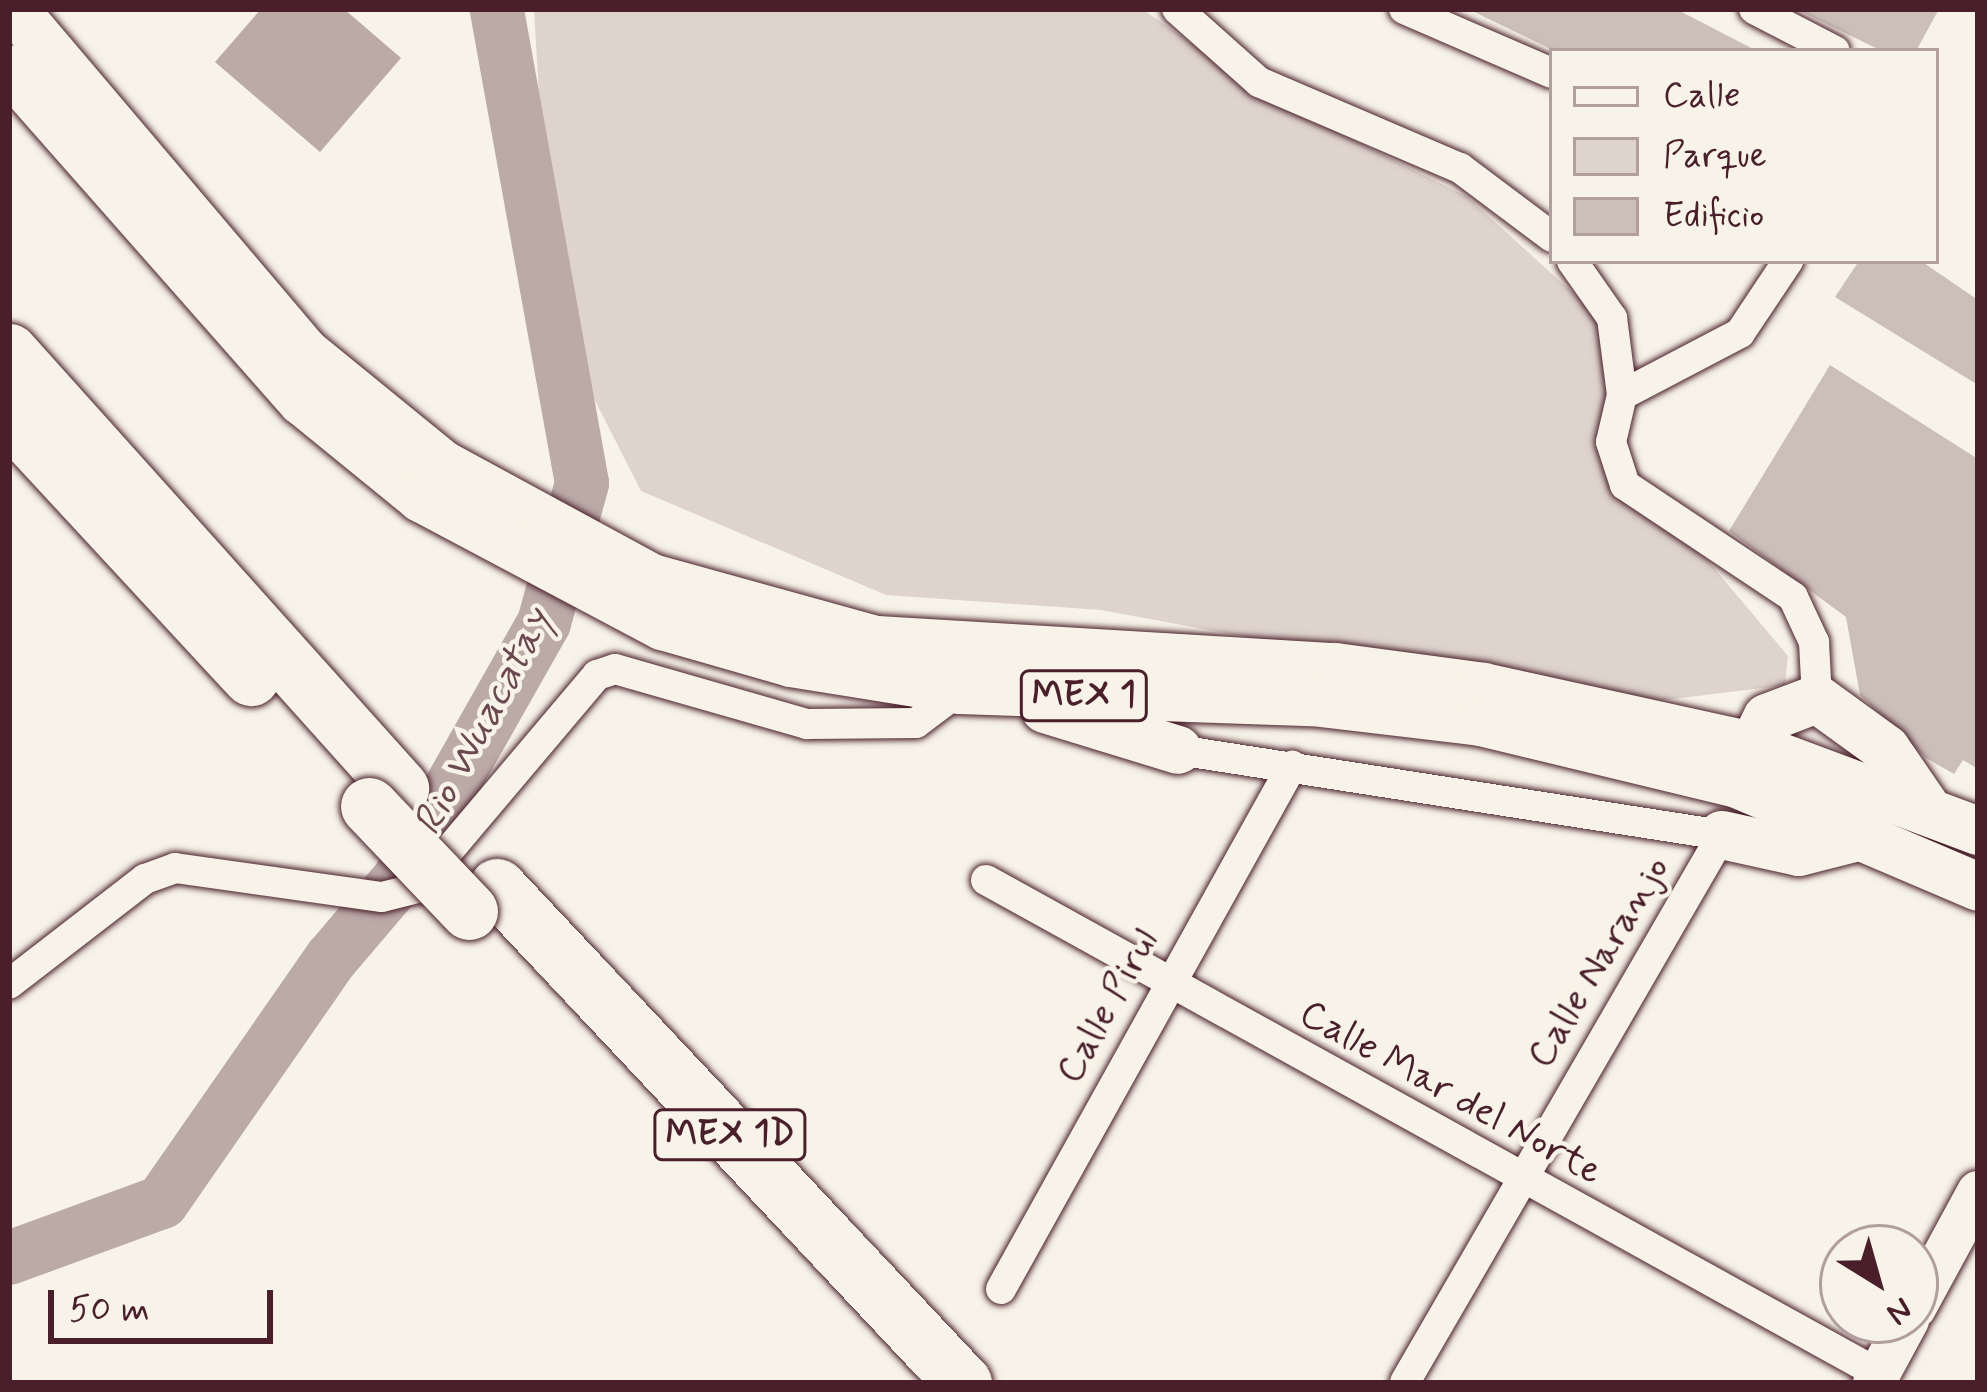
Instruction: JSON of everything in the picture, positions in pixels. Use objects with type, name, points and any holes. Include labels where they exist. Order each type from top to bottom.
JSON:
[{"type":"highway","name":"MEX 1D","points":[[9,352],[385,797]]},
{"type":"highway","name":"MEX 1D","points":[[9,416],[963,1383]]},
{"type":"highway","name":"MEX 1D","points":[[483,899],[910,1383]]},
{"type":"main road","name":"MEX 1","points":[[14,9],[306,353],[522,536]]},
{"type":"main road","name":"MEX 1","points":[[9,69],[302,401],[421,498],[522,536],[700,616],[846,674],[984,692],[1379,709],[1742,765],[1866,835],[1978,887]]},
{"type":"main road","name":"MEX 1","points":[[700,616],[954,650],[1297,664],[1484,687],[1742,765],[1925,806],[1978,831]]},
{"type":"main road","points":[[984,692],[1178,750]]},
{"type":"main road","points":[[1742,765],[1775,713],[1817,699],[1886,749],[1925,806]]},
{"type":"main road","points":[[1722,836],[1799,852],[1866,835]]},
{"type":"main road","points":[[1939,1264],[1978,1192]]},
{"type":"main road","points":[[1876,1378],[1895,1344]]},
{"type":"street","points":[[1178,9],[1216,52],[1282,94],[1460,168],[1549,235]]},
{"type":"street","points":[[1404,9],[1549,72]]},
{"type":"street","points":[[1754,9],[1829,48]]},
{"type":"street","points":[[1575,264],[1608,304],[1622,395],[1611,442],[1625,485],[1793,597],[1814,642],[1817,699]]},
{"type":"street","points":[[1622,395],[1740,333],[1786,264]]},
{"type":"street","points":[[9,985],[145,879],[176,868],[382,898],[417,888],[597,675],[615,669],[807,724],[916,723],[984,692]]},
{"type":"street","points":[[1178,750],[1722,836]]},
{"type":"street","name":"Calle Pirul","points":[[1000,1289],[1166,982],[1292,766]]},
{"type":"street","name":"Calle Naranjo","points":[[1405,1382],[1518,1176],[1722,836]]},
{"type":"street","name":"Calle Mar del Norte","points":[[986,880],[1876,1378]]},
{"type":"green space","points":[[534,9],[1142,9],[1274,101],[1466,196],[1594,312],[1632,382],[1609,443],[1788,656],[1785,685],[1657,701],[1515,687],[1101,610],[886,595],[641,491],[552,316]]},
{"type":"shaded area","points":[[261,9],[344,9],[401,58],[320,152],[215,62]]},
{"type":"building","points":[[1468,9],[1676,9],[1751,48],[1549,48]]},
{"type":"building","points":[[1796,9],[1939,9],[1918,48],[1876,48]]},
{"type":"building","points":[[1857,264],[1925,264],[1978,300],[1978,385],[1835,297]]},
{"type":"building","points":[[1830,365],[1978,459],[1978,769],[1963,760],[1954,774],[1926,758],[1860,695],[1846,617],[1729,531]]},
{"type":"waterway","name":"Rio Wuacatay","points":[[9,1258],[162,1202],[331,959],[399,879],[544,623],[582,483],[497,9]]}]
